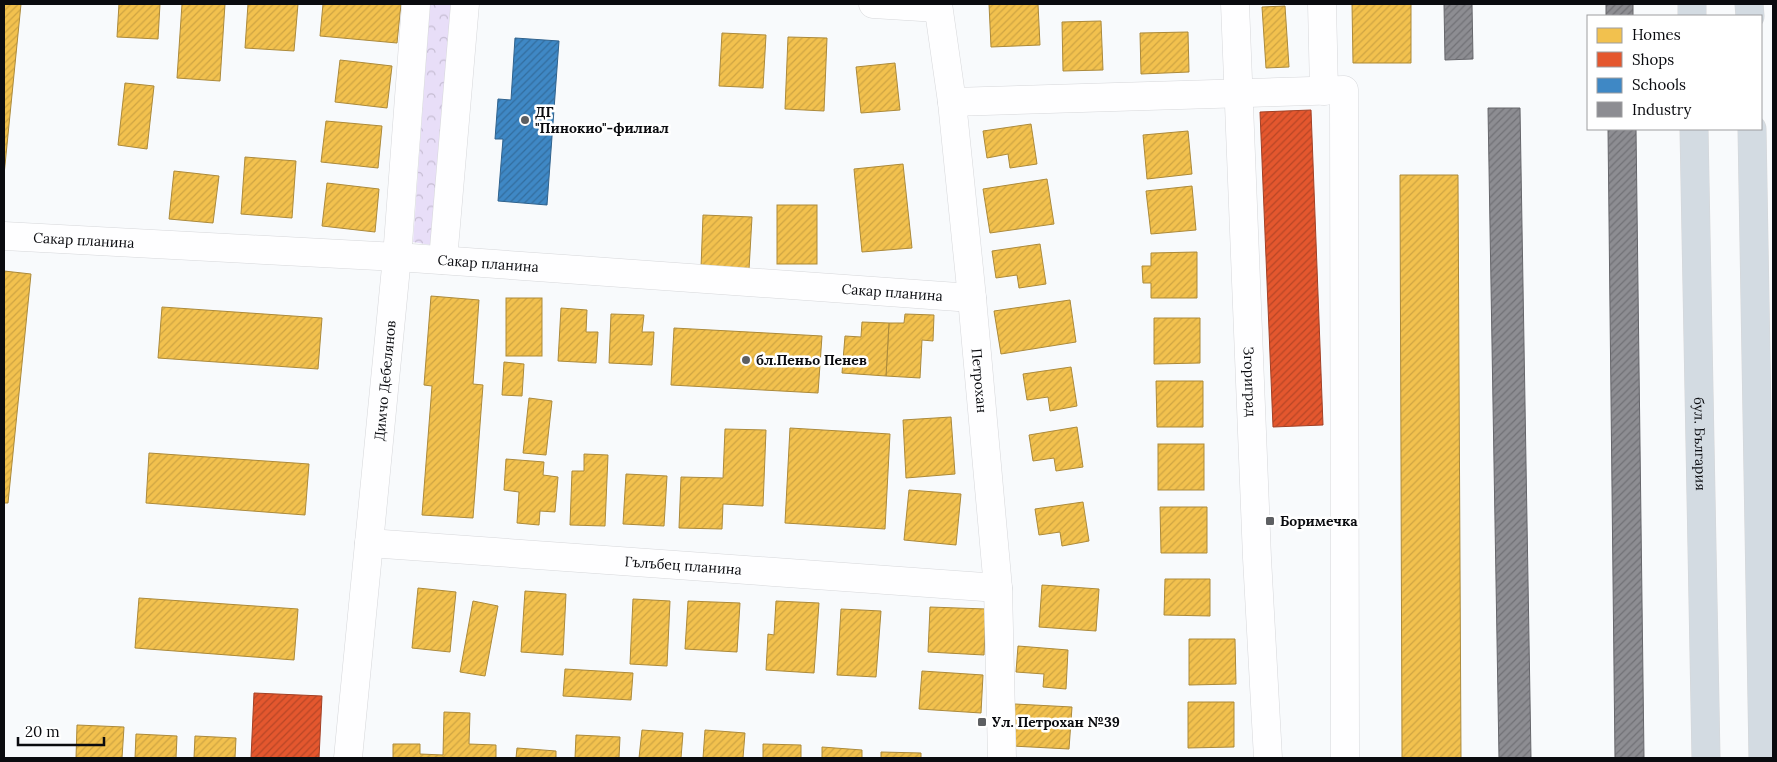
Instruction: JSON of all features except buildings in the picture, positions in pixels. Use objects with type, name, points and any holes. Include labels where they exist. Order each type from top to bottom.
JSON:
[{"type":"highway","name":"бул. България","points":[[1694,130],[1706,758]]},
{"type":"highway","points":[[1752,130],[1763,758]]},
{"type":"street","name":"Димчо Дебелянов","points":[[348,758],[398,257],[416,4]]},
{"type":"street","points":[[443,260],[465,4]]},
{"type":"street","points":[[872,4],[938,6]]},
{"type":"street","name":"Згориград","points":[[1235,4],[1257,558],[1268,758]]},
{"type":"street","points":[[1322,4],[1324,90]]},
{"type":"street","name":"Петрохан","points":[[938,6],[952,102],[998,588],[1002,758]]},
{"type":"street","points":[[952,102],[1344,90],[1345,758]]},
{"type":"street","name":"Сакар планина","points":[[4,236],[398,257],[972,298]]},
{"type":"street","name":"Гълъбец планина","points":[[369,543],[998,588]]},
{"type":"green space","points":[[430,4],[451,4],[431,245],[413,242]]},
{"type":"place","name":"ДГ \"Пинокио\"-филиал","points":[[525,120]]},
{"type":"place","name":"бл.Пеньо Пенев","points":[[746,360]]},
{"type":"place","name":"Боримечка","points":[[1270,521]]},
{"type":"place","name":"Ул. Петрохан №39","points":[[982,722]]}]
